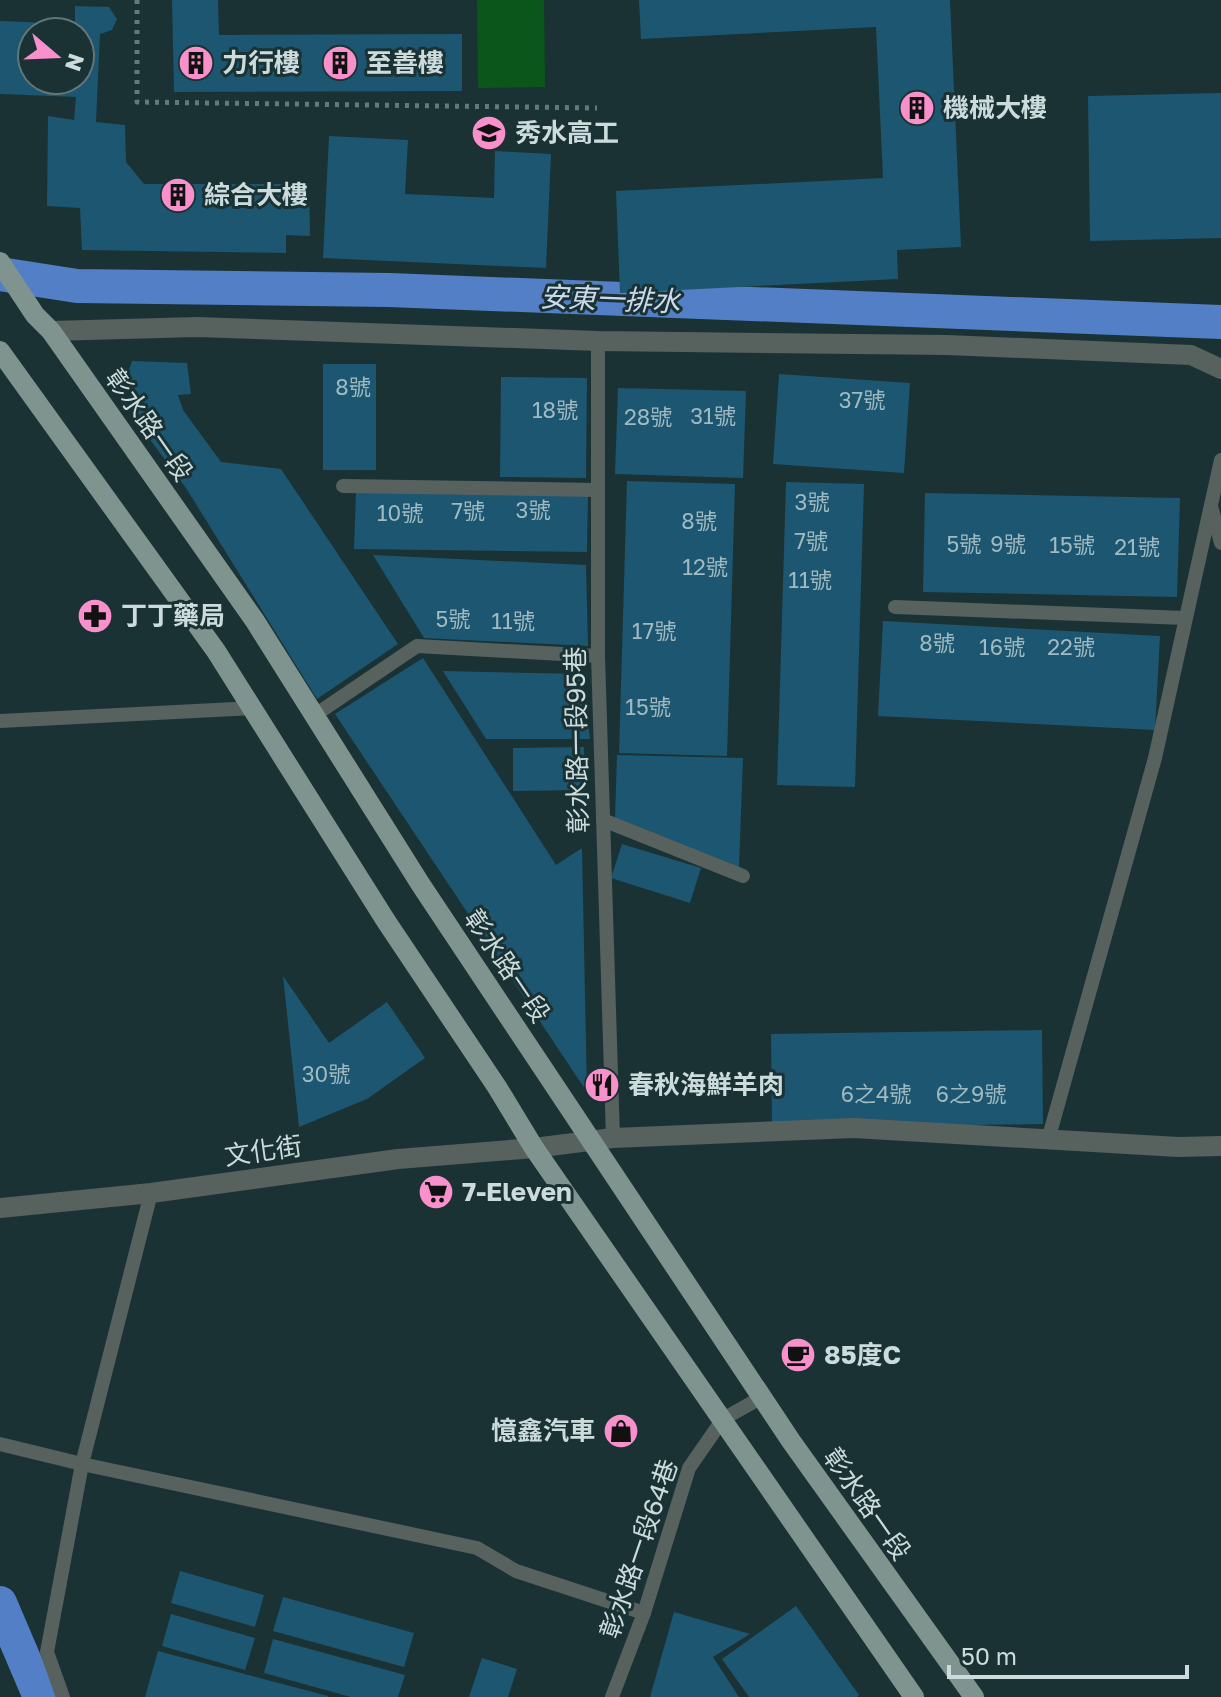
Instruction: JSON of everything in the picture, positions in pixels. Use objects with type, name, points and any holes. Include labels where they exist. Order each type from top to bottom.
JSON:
[{"type":"main road","name":"彰水路一段","points":[[0,262],[255,621],[421,885],[603,1140],[762,1397],[974,1697]]},
{"type":"main road","points":[[0,351],[216,651],[534,1148],[914,1697]]},
{"type":"street","points":[[51,331],[197,327],[598,341],[947,345],[1191,355],[1221,369]]},
{"type":"street","name":"文化街","points":[[0,1208],[151,1193],[398,1159],[603,1140],[854,1128],[1178,1147],[1221,1146]]},
{"type":"lane","name":"彰水路一段95巷","points":[[598,341],[603,1140]]},
{"type":"lane","points":[[1048,1140],[1155,758],[1221,460]]},
{"type":"lane","points":[[343,486],[598,490]]},
{"type":"lane","points":[[1210,502],[1221,543]]},
{"type":"lane","points":[[895,607],[1185,618]]},
{"type":"lane","points":[[315,715],[417,646],[598,656]]},
{"type":"lane","points":[[0,721],[254,708]]},
{"type":"lane","points":[[603,820],[743,876]]},
{"type":"lane","points":[[63,1697],[47,1652],[82,1464],[151,1193]]},
{"type":"lane","name":"彰水路一段64巷","points":[[612,1697],[644,1613],[689,1468],[723,1419],[762,1397]]},
{"type":"lane","points":[[0,1444],[477,1548],[516,1571],[644,1613]]},
{"type":"path","points":[[137,0],[137,102],[597,108]]},
{"type":"green space","points":[[477,0],[544,0],[545,87],[478,88]]},
{"type":"building","name":"至善樓","points":[[172,0],[218,0],[219,35],[462,34],[462,91],[174,92]]},
{"type":"building","name":"機械大樓","points":[[639,0],[950,0],[961,247],[897,250],[898,279],[620,293],[616,191],[883,178],[876,27],[641,39]]},
{"type":"building","name":"綜合大樓","points":[[75,6],[109,7],[117,19],[112,30],[100,34],[96,122],[125,125],[126,162],[144,184],[309,184],[310,236],[286,235],[286,253],[82,250],[80,208],[47,206],[48,116],[74,120],[76,97],[51,96],[96,96],[96,16],[75,16]]},
{"type":"building","name":"綜合大樓","points":[[0,21],[16,22],[16,95],[0,94]]},
{"type":"building","points":[[1221,93],[1221,238],[1090,241],[1088,96]]},
{"type":"building","points":[[329,136],[408,140],[405,194],[494,198],[495,151],[551,154],[546,268],[323,258]]},
{"type":"building","points":[[132,361],[187,363],[191,394],[178,395],[183,410],[221,462],[281,469],[398,644],[317,699],[186,488],[148,437],[125,382]]},
{"type":"building","points":[[323,364],[376,364],[376,470],[323,470]]},
{"type":"building","points":[[779,374],[910,383],[904,473],[773,464]]},
{"type":"building","points":[[501,377],[587,378],[586,478],[500,477]]},
{"type":"building","points":[[618,388],[746,391],[743,478],[615,474]]},
{"type":"building","points":[[627,481],[735,484],[727,756],[619,753]]},
{"type":"building","points":[[786,482],[864,484],[855,787],[777,785]]},
{"type":"building","points":[[356,492],[588,495],[587,552],[354,549]]},
{"type":"building","points":[[925,493],[1180,498],[1177,597],[923,592]]},
{"type":"building","points":[[373,555],[586,565],[588,646],[424,638]]},
{"type":"building","points":[[883,621],[1160,636],[1155,730],[878,716]]},
{"type":"building","points":[[423,658],[556,865],[582,848],[587,1092],[335,714]]},
{"type":"building","points":[[443,671],[582,674],[590,739],[486,739]]},
{"type":"building","points":[[584,747],[585,790],[513,791],[513,748]]},
{"type":"building","points":[[617,755],[743,758],[739,868],[615,818]]},
{"type":"building","points":[[622,844],[701,868],[690,903],[611,878]]},
{"type":"building","points":[[283,976],[329,1043],[387,1002],[425,1058],[367,1099],[299,1127]]},
{"type":"building","points":[[1042,1030],[1043,1124],[772,1128],[771,1034]]},
{"type":"building","points":[[180,1571],[264,1595],[255,1627],[171,1603]]},
{"type":"building","points":[[283,1597],[414,1633],[404,1667],[273,1631]]},
{"type":"building","points":[[796,1606],[859,1695],[857,1697],[749,1697],[722,1659]]},
{"type":"building","points":[[674,1612],[750,1634],[713,1657],[739,1697],[650,1697]]},
{"type":"building","points":[[171,1614],[255,1638],[245,1670],[162,1646]]},
{"type":"building","points":[[273,1639],[405,1675],[398,1697],[351,1697],[264,1673]]},
{"type":"building","points":[[158,1651],[328,1696],[328,1697],[145,1697]]},
{"type":"building","points":[[482,1658],[517,1669],[508,1697],[469,1697]]},
{"type":"waterway","name":"安東一排水","points":[[0,274],[77,286],[389,290],[1221,322]]},
{"type":"waterway","name":"安東一排水","points":[[0,1603],[40,1697]]},
{"type":"place","name":"力行樓","points":[[196,63]]},
{"type":"place","name":"至善樓","points":[[340,63]]},
{"type":"place","name":"機械大樓","points":[[917,108]]},
{"type":"place","name":"秀水高工","points":[[489,133]]},
{"type":"place","name":"綜合大樓","points":[[178,195]]},
{"type":"place","name":"丁丁藥局","points":[[95,616]]},
{"type":"place","name":"春秋海鮮羊肉","points":[[602,1085]]},
{"type":"place","name":"7-Eleven","points":[[436,1192]]},
{"type":"place","name":"85度C","points":[[798,1355]]},
{"type":"place","name":"憶鑫汽車","points":[[621,1431]]}]
